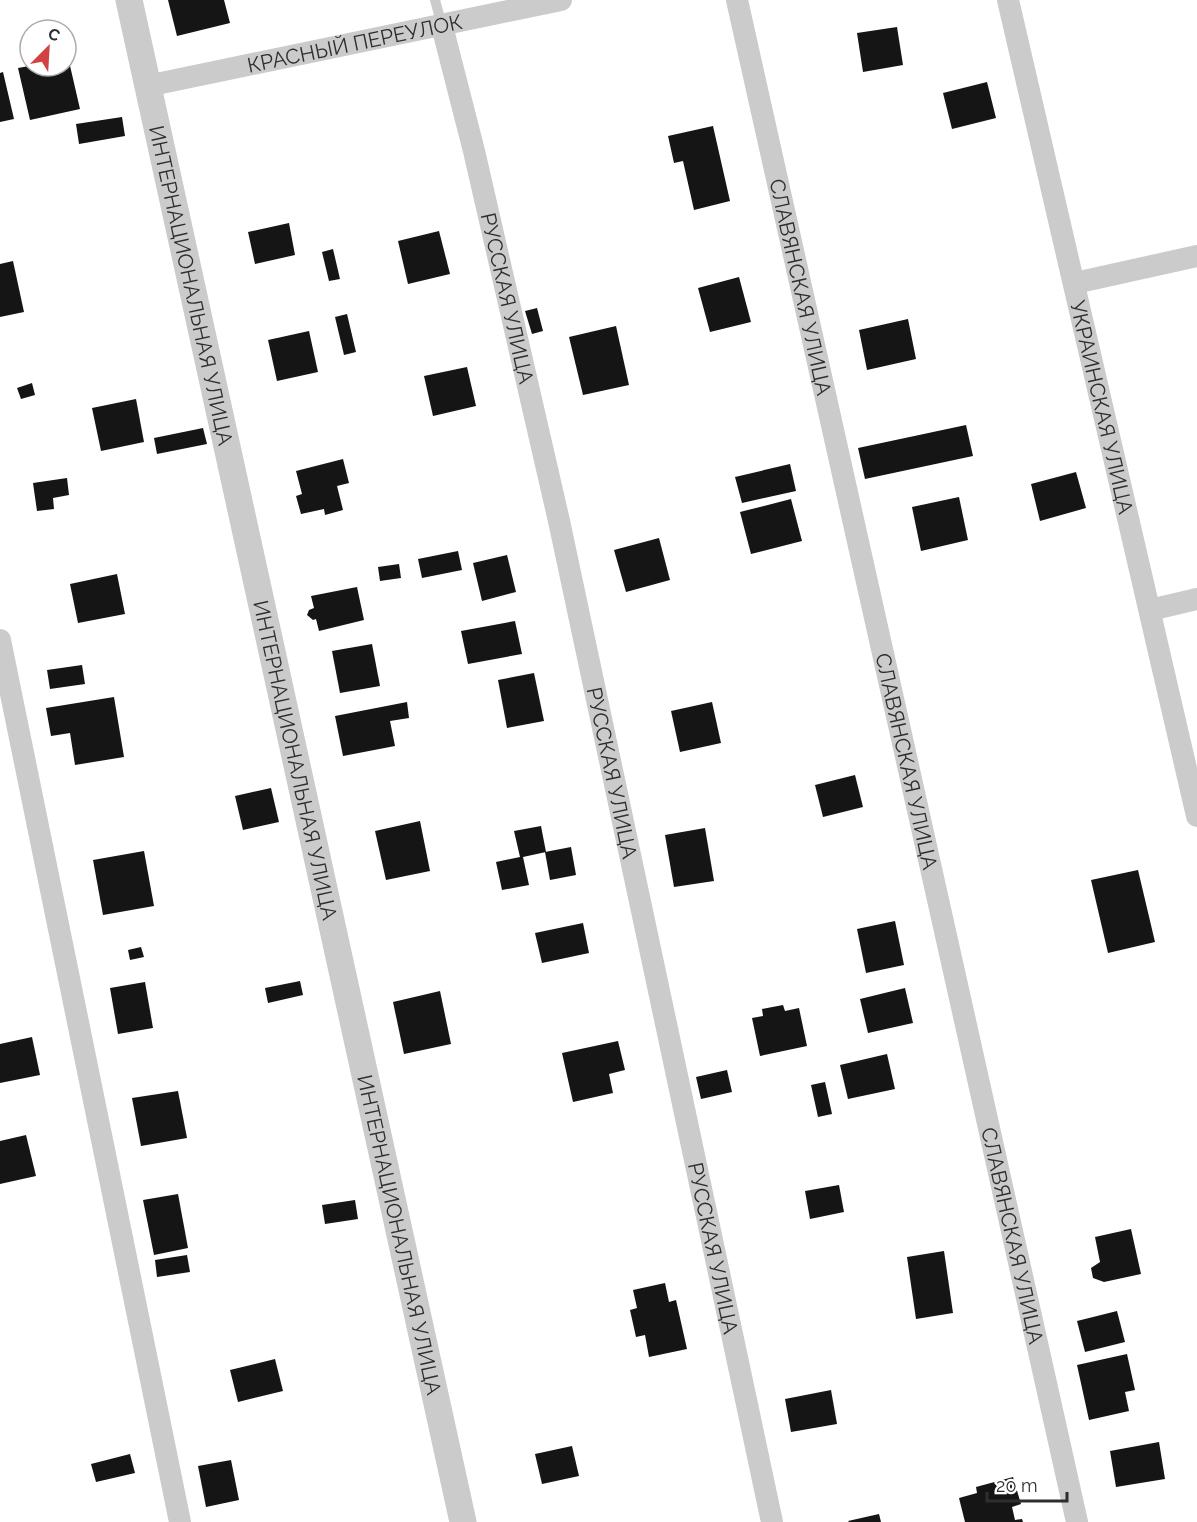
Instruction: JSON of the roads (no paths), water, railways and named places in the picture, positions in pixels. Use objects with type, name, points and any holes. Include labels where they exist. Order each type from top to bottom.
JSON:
[{"type":"street","name":"ИНТЕРНАЦИОНАЛЬНАЯ УЛИЦА","points":[[129,0],[463,1522]]},
{"type":"street","name":"КРАСНЫЙ ПЕРЕУЛОК","points":[[147,86],[561,0]]},
{"type":"street","name":"СЛАВЯНСКАЯ УЛИЦА","points":[[737,0],[1077,1522]]},
{"type":"street","name":"УКРАИНСКАЯ УЛИЦА","points":[[1008,0],[1197,816]]},
{"type":"street","name":"РУССКАЯ УЛИЦА","points":[[442,26],[474,151],[559,521],[772,1522]]},
{"type":"street","points":[[1075,284],[1197,256]]},
{"type":"street","points":[[1150,610],[1197,599]]},
{"type":"street","points":[[0,640],[180,1522]]},
{"type":"lane","points":[[435,0],[442,26]]}]
